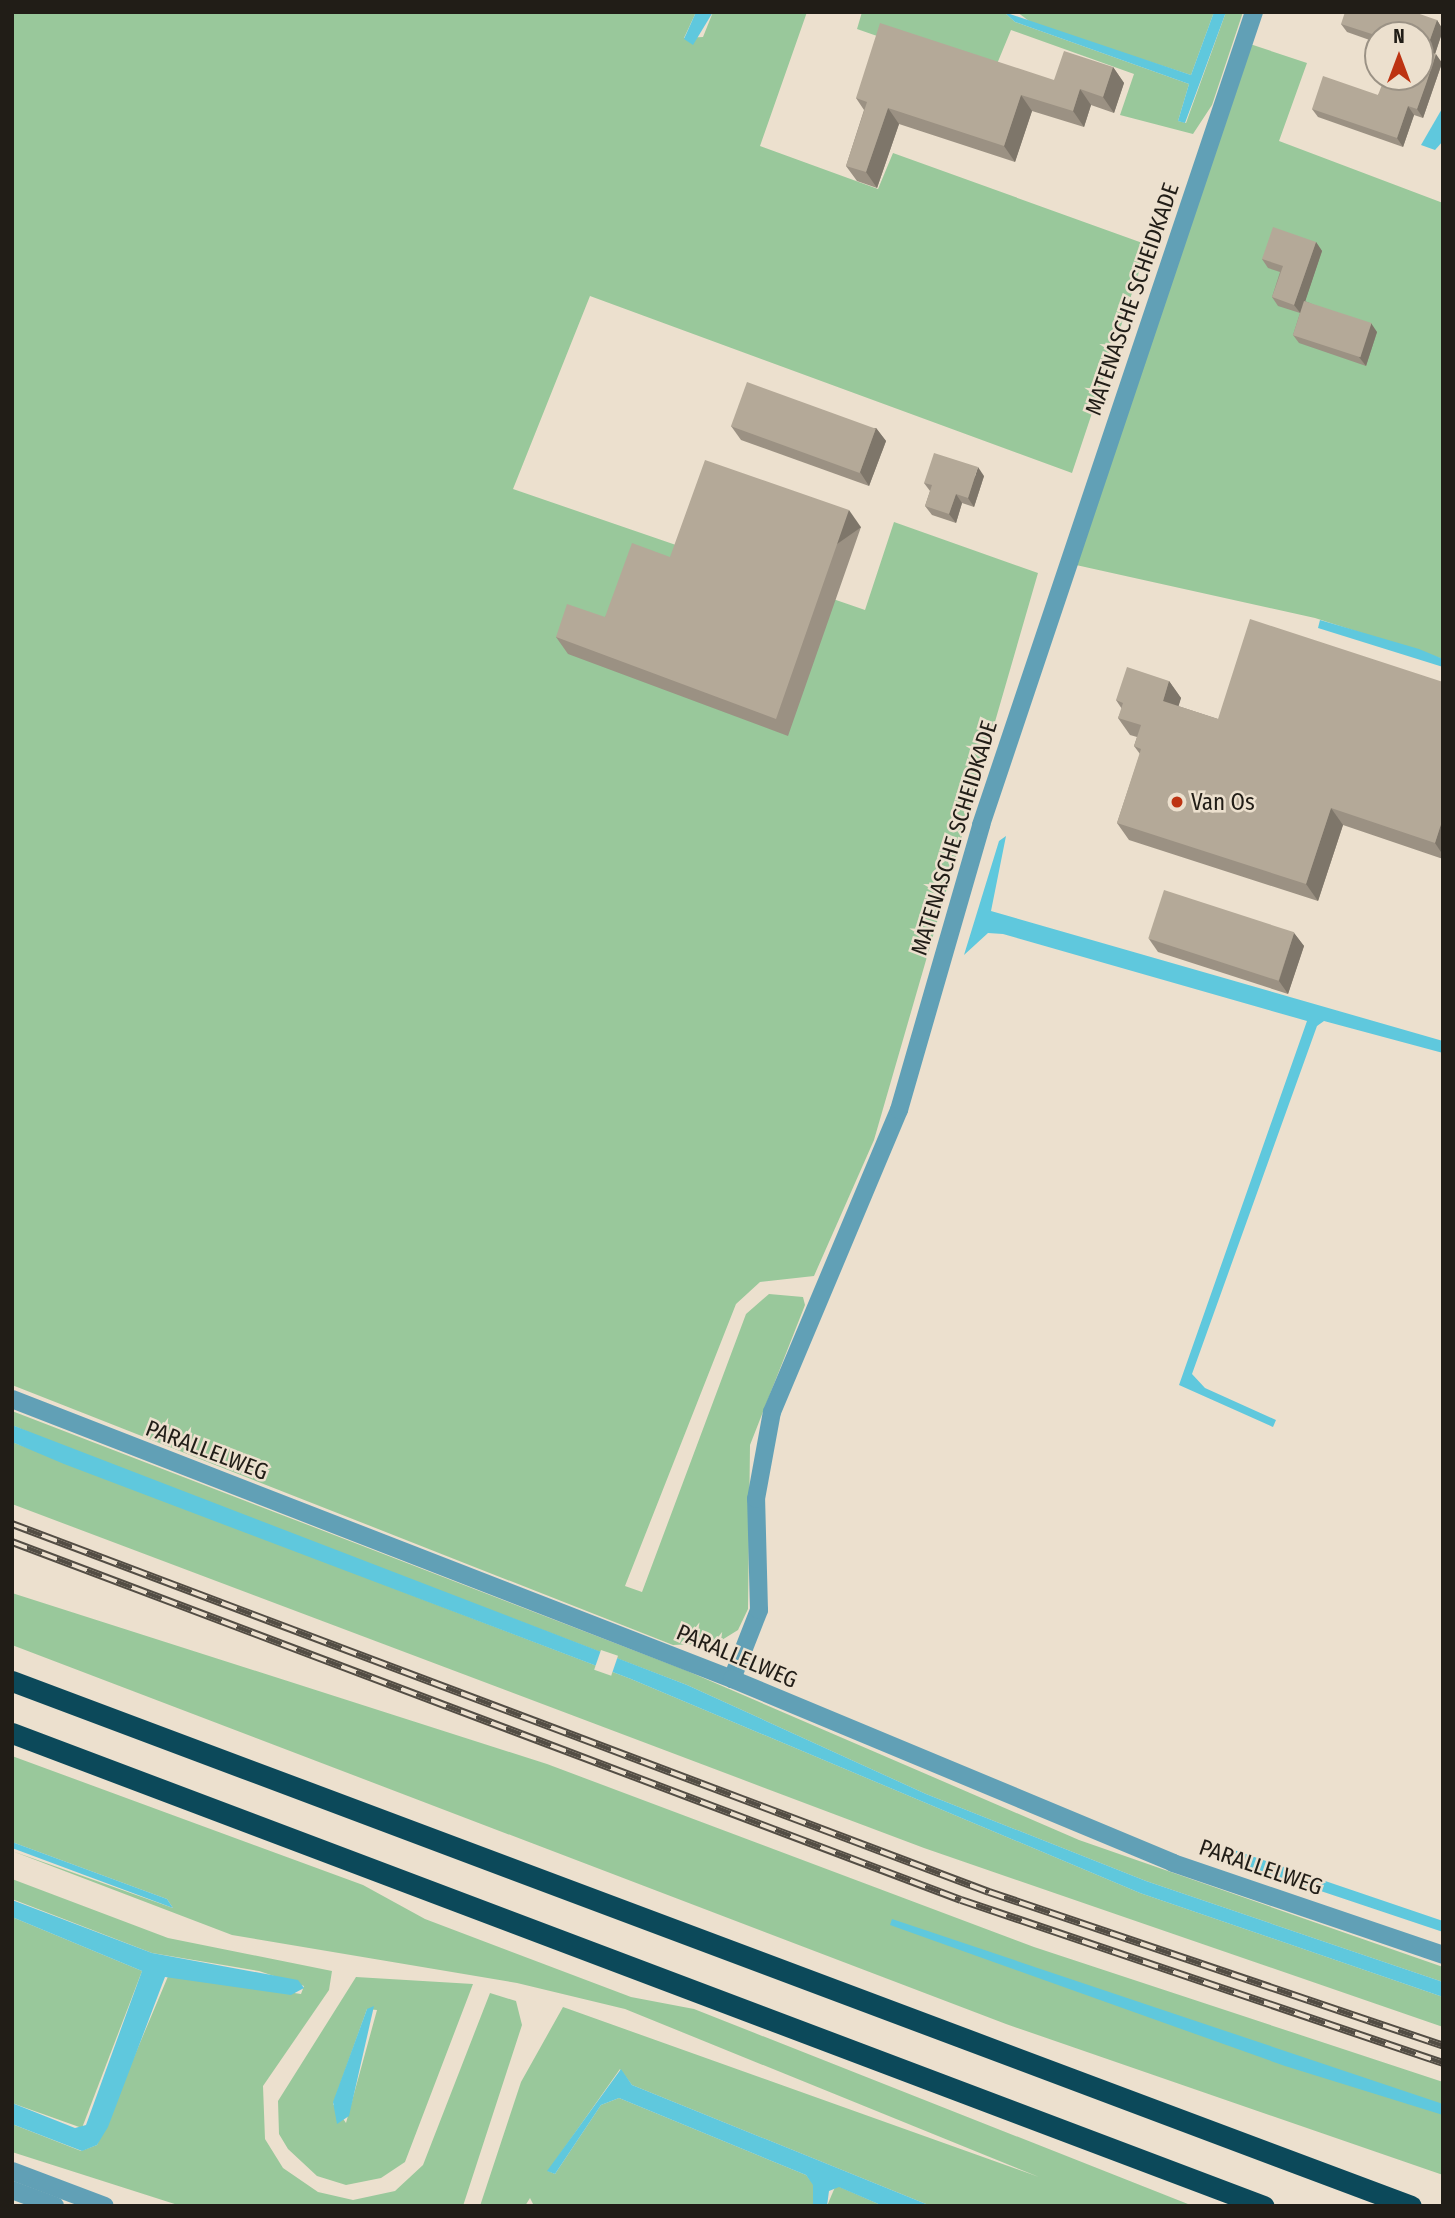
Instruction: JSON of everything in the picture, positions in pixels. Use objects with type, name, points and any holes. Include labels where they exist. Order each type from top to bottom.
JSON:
[{"type":"highway","points":[[12,1681],[1411,2206]]},
{"type":"highway","points":[[12,1733],[1264,2206]]},
{"type":"street","name":"MATENASCHE SCHEIDKADE","points":[[732,1679],[759,1611],[756,1499],[772,1412],[899,1110],[981,825],[1254,12]]},
{"type":"street","name":"PARALLELWEG","points":[[12,1399],[732,1679],[1173,1863],[1443,1955]]},
{"type":"street","points":[[12,2171],[105,2206]]},
{"type":"street","points":[[12,2190],[55,2206]]},
{"type":"green space","points":[[12,12],[696,12],[684,38],[703,37],[713,12],[807,12],[760,146],[878,189],[893,153],[1148,245],[1072,473],[590,296],[513,489],[865,610],[894,522],[1038,573],[874,1140],[814,1276],[760,1282],[736,1304],[625,1586],[642,1592],[746,1314],[769,1294],[803,1297],[805,1305],[750,1445],[748,1609],[738,1630],[717,1643],[673,1645],[12,1385]]},
{"type":"green space","points":[[862,12],[1004,12],[1015,22],[1189,84],[1178,121],[1186,123],[1226,12],[1243,12],[1212,105],[1193,134],[1120,115],[1134,74],[1011,30],[992,76],[857,29]]},
{"type":"green space","points":[[1017,12],[1214,12],[1191,75],[1033,24]]},
{"type":"green space","points":[[1250,44],[1307,63],[1279,141],[1443,203],[1443,659],[1315,618],[1076,565]]},
{"type":"green space","points":[[12,1411],[685,1670],[1079,1840],[1443,1967],[1443,1982],[1146,1881],[926,1794],[687,1685],[68,1449],[12,1425]]},
{"type":"green space","points":[[12,1442],[631,1679],[1140,1893],[1443,1997],[1443,2027],[924,1848],[12,1504]]},
{"type":"green space","points":[[12,1593],[547,1764],[1034,1947],[1443,2082],[1443,2175],[1006,2024],[12,1645]]},
{"type":"green space","points":[[12,1756],[363,1885],[425,1919],[631,1997],[694,2009],[1193,2206],[931,2206],[632,2085],[620,2069],[548,2171],[555,2174],[601,2105],[619,2098],[806,2175],[814,2185],[813,2206],[534,2206],[530,2198],[525,2206],[480,2206],[521,2082],[563,2007],[1039,2177],[625,2009],[517,1983],[232,1935],[12,1851],[173,1908],[167,1899],[12,1842]]},
{"type":"green space","points":[[12,1879],[168,1938],[332,1971],[329,1990],[263,2086],[265,2139],[283,2168],[318,2192],[353,2200],[395,2191],[423,2165],[490,1993],[516,2001],[522,2025],[463,2206],[181,2206],[12,2152],[12,2124],[81,2151],[97,2145],[169,1974],[301,1994],[304,1986],[259,1971],[152,1953],[12,1899]]},
{"type":"green space","points":[[12,1917],[142,1971],[82,2128],[12,2103]]},
{"type":"green space","points":[[356,1977],[473,1984],[405,2162],[381,2178],[346,2185],[317,2176],[288,2149],[279,2134],[278,2101]],"holes":[[[367,2009],[377,2010],[346,2123],[333,2104]]]},
{"type":"green space","points":[[835,2187],[840,2187],[883,2206],[827,2206]]},
{"type":"water","points":[[696,12],[713,12],[693,45],[684,39]]},
{"type":"water","points":[[1004,12],[1191,75],[1214,12],[1226,12],[1185,123],[1178,121],[1189,84],[1015,22]]},
{"type":"water","points":[[1443,107],[1443,141],[1435,150],[1421,145]]},
{"type":"water","points":[[1320,620],[1419,649],[1443,659],[1443,667],[1318,628]]},
{"type":"water","points":[[1006,836],[991,911],[1443,1041],[1443,1053],[1324,1021],[1317,1026],[1192,1374],[1205,1388],[1276,1420],[1273,1427],[1179,1385],[1307,1021],[1003,934],[988,933],[964,955],[999,841]]},
{"type":"water","points":[[12,1425],[687,1685],[926,1794],[1146,1881],[1443,1982],[1443,1997],[1140,1893],[631,1679],[64,1464],[12,1442]]},
{"type":"water","points":[[12,1842],[167,1899],[173,1908],[12,1848]]},
{"type":"water","points":[[1231,1849],[1443,1921],[1443,1932],[1225,1859]]},
{"type":"water","points":[[12,1900],[152,1953],[298,1980],[304,1988],[291,1995],[165,1977],[108,2127],[97,2145],[82,2151],[12,2124],[12,2103],[75,2128],[86,2125],[142,1971],[12,1917]]},
{"type":"water","points":[[892,1919],[1443,2104],[1443,2115],[1285,2066],[890,1925]]},
{"type":"water","points":[[374,2006],[349,2116],[337,2124],[333,2102],[367,2009]]},
{"type":"water","points":[[621,2069],[632,2085],[931,2206],[883,2206],[839,2187],[829,2191],[827,2206],[813,2206],[813,2185],[806,2175],[619,2098],[601,2105],[555,2174],[547,2171]]},
{"type":"pier","points":[[601,1650],[618,1656],[611,1676],[594,1670]]},
{"type":"building","points":[[1345,12],[1414,12],[1437,20],[1434,28],[1434,21],[1364,21],[1364,31],[1341,24]]},
{"type":"building","points":[[880,23],[1054,80],[1064,51],[1113,67],[1103,97],[1080,89],[1073,111],[1021,95],[1004,146],[888,108],[866,172],[846,166],[867,102],[856,98]]},
{"type":"building","points":[[1323,76],[1378,95],[1380,91],[1423,91],[1417,109],[1408,106],[1397,138],[1312,109]]},
{"type":"building","points":[[1273,227],[1316,242],[1294,305],[1272,297],[1283,266],[1262,259]]},
{"type":"building","points":[[1304,301],[1372,323],[1360,357],[1293,335]]},
{"type":"building","points":[[747,382],[876,429],[860,473],[731,426]]},
{"type":"building","points":[[934,453],[978,467],[968,498],[956,494],[949,514],[925,506],[932,485],[924,483]]},
{"type":"building","points":[[705,460],[849,510],[776,719],[556,637],[567,604],[605,617],[632,543],[670,557]]},
{"type":"building","points":[[1250,619],[1443,682],[1443,818],[1435,843],[1331,808],[1306,884],[1117,823],[1141,749],[1134,746],[1141,725],[1118,718],[1123,703],[1116,700],[1127,667],[1169,681],[1163,701],[1218,719]]},
{"type":"building","points":[[1164,890],[1294,932],[1279,981],[1148,939]]},
{"type":"railway","points":[[12,1524],[989,1892],[1443,2046]]},
{"type":"railway","points":[[12,1542],[961,1900],[1443,2063]]},
{"type":"place","name":"Van Os","points":[[1177,802]]}]
